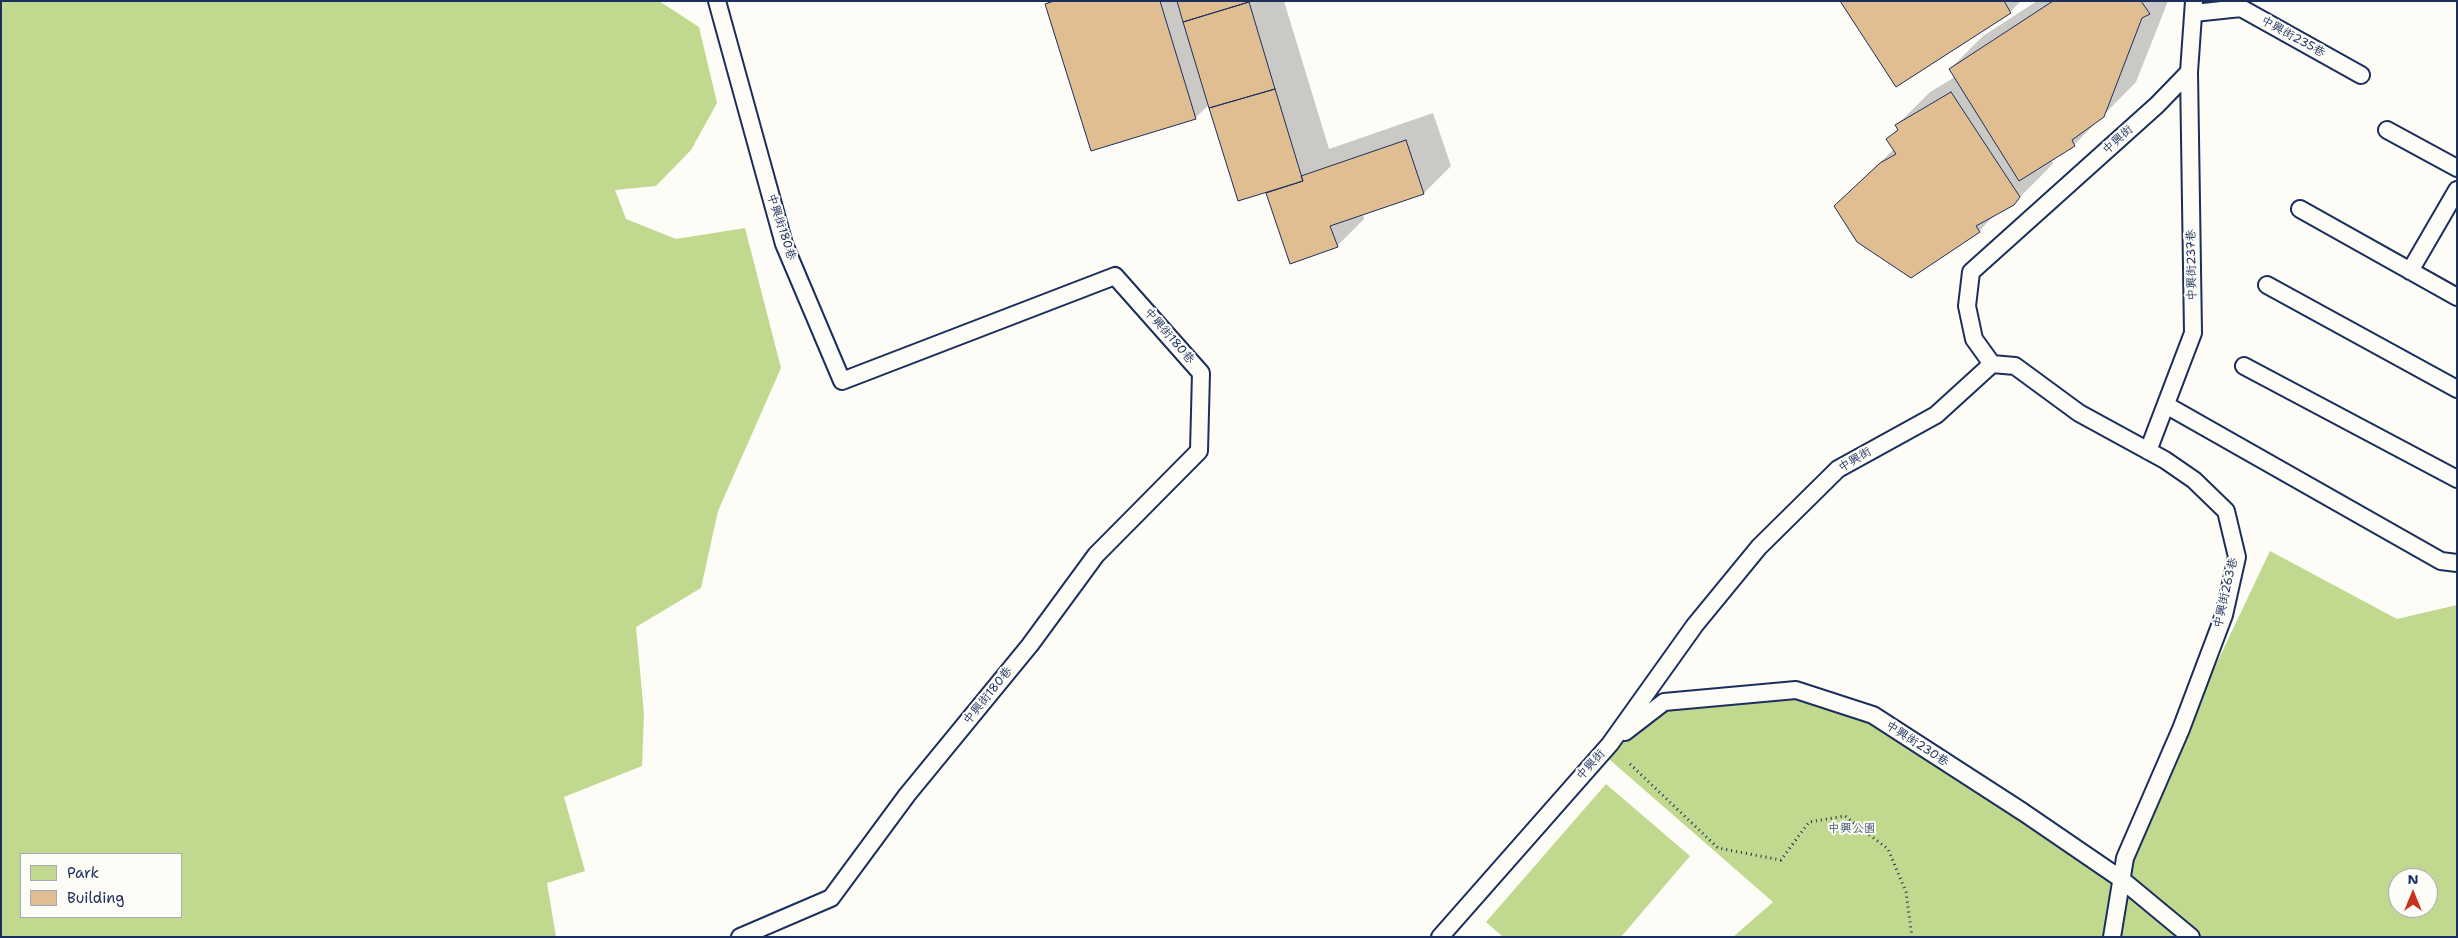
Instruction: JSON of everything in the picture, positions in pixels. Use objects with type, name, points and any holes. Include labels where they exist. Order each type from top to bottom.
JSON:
[{"type":"lane","name":"中興街180巷","points":[[717,1],[784,244],[842,381],[1115,276],[1201,373],[1199,451],[1096,555],[1030,645],[907,795],[831,898],[740,937]]},
{"type":"lane","points":[[2189,72],[2194,7]]},
{"type":"lane","name":"中興街235巷","points":[[2194,7],[2241,8],[2361,75]]},
{"type":"lane","name":"中興街","points":[[1440,937],[1610,744],[1695,625],[1759,546],[1838,469],[1936,414],[1992,364],[1974,340],[1967,306],[1971,272],[2157,105],[2189,72]]},
{"type":"lane","name":"中興街237巷","points":[[2148,451],[2193,332],[2189,72]]},
{"type":"lane","points":[[2387,130],[2457,168]]},
{"type":"lane","points":[[2410,271],[2457,190]]},
{"type":"lane","points":[[2300,209],[2457,298]]},
{"type":"lane","points":[[2267,285],[2457,389]]},
{"type":"lane","name":"中興街263巷","points":[[1992,364],[2015,366],[2079,413],[2148,451],[2194,480],[2226,511],[2237,557],[2224,615],[2181,729],[2125,858],[2112,937]]},
{"type":"lane","points":[[2244,366],[2457,479]]},
{"type":"lane","points":[[2166,404],[2441,561],[2457,563]]},
{"type":"lane","name":"中興街230巷","points":[[1610,744],[1664,702],[1796,690],[1873,715],[2023,812],[2121,879],[2191,937]]},
{"type":"path","points":[[1610,744],[1718,848],[1781,860],[1809,822],[1845,816],[1888,849],[1906,892],[1912,937]]},
{"type":"green space","points":[[1,1],[659,1],[699,27],[717,103],[691,150],[656,186],[615,190],[626,219],[676,239],[745,228],[781,368],[718,511],[701,588],[636,627],[644,714],[642,766],[564,797],[585,871],[547,883],[556,937],[1,937]]},
{"type":"green space","name":"中興公園","points":[[2270,551],[2397,619],[2457,605],[2457,937],[1733,937],[1773,902],[1602,753],[1666,707],[1799,697],[1873,715],[2052,833],[2124,870],[2138,829]]},
{"type":"green space","points":[[1606,784],[1690,856],[1621,937],[1503,937],[1486,922]]},
{"type":"building","points":[[1054,1],[1160,1],[1196,119],[1091,151],[1045,4]]},
{"type":"building","points":[[1177,1],[1249,1],[1249,2],[1183,22]]},
{"type":"building","points":[[1840,1],[2004,1],[2011,13],[1896,87]]},
{"type":"building","points":[[2053,1],[2141,1],[2150,14],[2142,18],[2104,117],[2072,140],[2075,146],[2019,181],[1949,69]]},
{"type":"building","points":[[1249,2],[1275,89],[1209,108],[1183,22]]},
{"type":"building","points":[[1275,89],[1303,181],[1238,201],[1209,108]]},
{"type":"building","points":[[1951,92],[2020,197],[2014,205],[1976,226],[1980,232],[1911,278],[1857,242],[1834,206],[1880,163],[1896,154],[1886,139],[1898,130],[1895,125]]},
{"type":"building","points":[[1406,140],[1424,194],[1330,226],[1338,247],[1290,264],[1266,193],[1303,181],[1301,176]]}]
